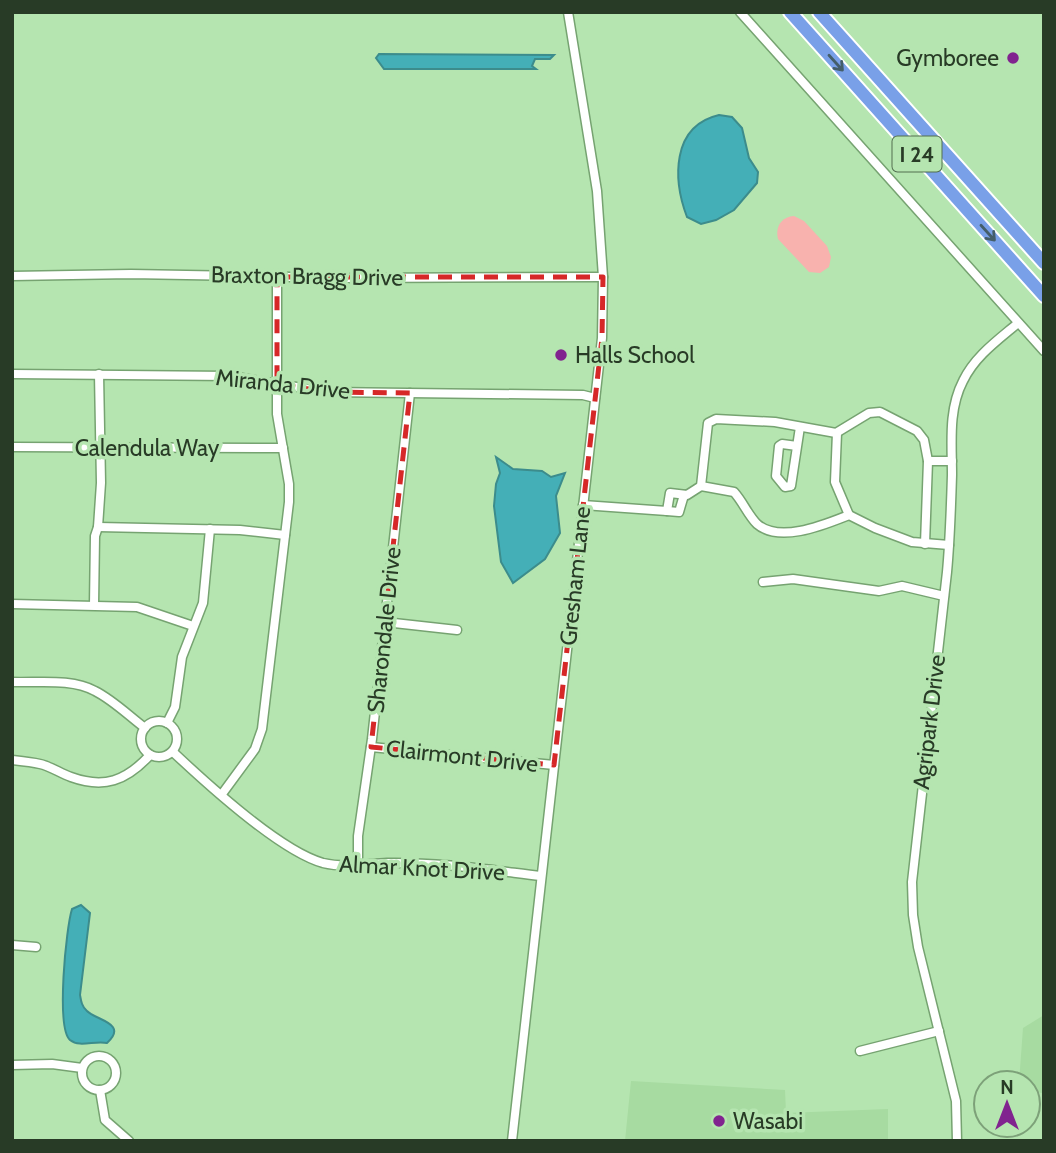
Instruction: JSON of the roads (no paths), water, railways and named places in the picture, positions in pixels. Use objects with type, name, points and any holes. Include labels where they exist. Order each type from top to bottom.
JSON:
[{"type":"highway","name":"I 24","points":[[790,12],[1044,296]]},
{"type":"highway","name":"I 24","points":[[819,12],[1044,263]]},
{"type":"street","name":"Gresham Lane","points":[[512,1141],[602,338],[603,277],[597,191],[568,12]]},
{"type":"street","points":[[740,12],[1044,351]]},
{"type":"street","name":"Braxton Bragg Drive","points":[[12,276],[131,274],[603,277]]},
{"type":"street","points":[[222,794],[255,749],[262,729],[285,535],[289,484],[278,414],[277,276]]},
{"type":"street","name":"Agripark Drive","points":[[957,1141],[956,1101],[918,947],[912,882],[949,545],[951,423],[954,399],[964,378],[980,356],[1018,323]]},
{"type":"street","name":"Miranda Drive","points":[[12,374],[230,376],[327,392],[583,395],[595,398]]},
{"type":"street","points":[[94,605],[95,537],[99,527],[99,374]]},
{"type":"street","name":"Sharondale Drive","points":[[358,866],[358,836],[371,747],[410,393]]},
{"type":"street","points":[[701,486],[708,423],[711,420],[751,419],[837,433],[869,413],[880,412],[918,431],[924,440],[928,461],[925,544]]},
{"type":"street","points":[[797,446],[779,446],[776,475],[785,487],[791,485],[800,427]]},
{"type":"street","points":[[837,433],[835,482],[849,515],[907,541],[949,545]]},
{"type":"street","name":"Calendula Way","points":[[12,447],[283,448]]},
{"type":"street","points":[[928,461],[952,461]]},
{"type":"street","points":[[667,511],[670,493],[687,495],[701,486],[734,492],[757,523],[777,532],[816,527],[849,515]]},
{"type":"street","points":[[583,505],[679,512],[684,495]]},
{"type":"street","points":[[99,527],[240,530],[285,535]]},
{"type":"street","points":[[167,723],[178,695],[182,657],[205,596],[210,529]]},
{"type":"street","points":[[763,582],[793,579],[879,591],[902,586],[944,596]]},
{"type":"street","points":[[12,604],[137,607],[193,626]]},
{"type":"street","points":[[385,622],[457,630]]},
{"type":"street","points":[[12,682],[64,684],[94,690],[145,728]]},
{"type":"street","points":[[156,721],[167,723],[177,736],[173,752],[160,758],[150,755],[142,744],[141,737],[145,728],[156,721]]},
{"type":"street","name":"Clairmont Drive","points":[[371,747],[554,765]]},
{"type":"street","name":"Almar Knot Drive","points":[[173,752],[264,829],[323,863],[463,867],[541,876]]},
{"type":"street","points":[[12,760],[41,764],[73,778],[95,783],[120,778],[150,755]]},
{"type":"street","points":[[12,945],[36,947]]},
{"type":"street","points":[[860,1051],[939,1031]]},
{"type":"street","points":[[93,1057],[105,1057],[114,1064],[116,1071],[113,1082],[106,1089],[100,1090],[86,1085],[82,1076],[82,1068],[93,1057]]},
{"type":"street","points":[[12,1065],[52,1064],[82,1068]]},
{"type":"street","points":[[100,1090],[105,1120],[129,1141]]},
{"type":"water","points":[[379,54],[554,55],[550,59],[535,59],[532,66],[536,69],[384,69],[376,58]]},
{"type":"water","points":[[719,115],[732,117],[742,128],[749,158],[758,172],[757,183],[734,210],[716,220],[701,224],[687,217],[682,202],[678,171],[680,156],[684,142],[692,130],[703,121]]},
{"type":"water","points":[[496,457],[513,469],[542,471],[551,477],[565,473],[556,496],[560,533],[545,559],[513,583],[501,562],[494,506],[500,473]]},
{"type":"water","points":[[81,905],[90,913],[80,997],[87,1011],[112,1026],[113,1036],[107,1043],[74,1042],[66,1032],[63,998],[67,936],[72,909]]},
{"type":"place","name":"Gymboree","points":[[1013,58]]},
{"type":"place","name":"Halls School","points":[[561,355]]},
{"type":"place","name":"Wasabi","points":[[719,1121]]}]
